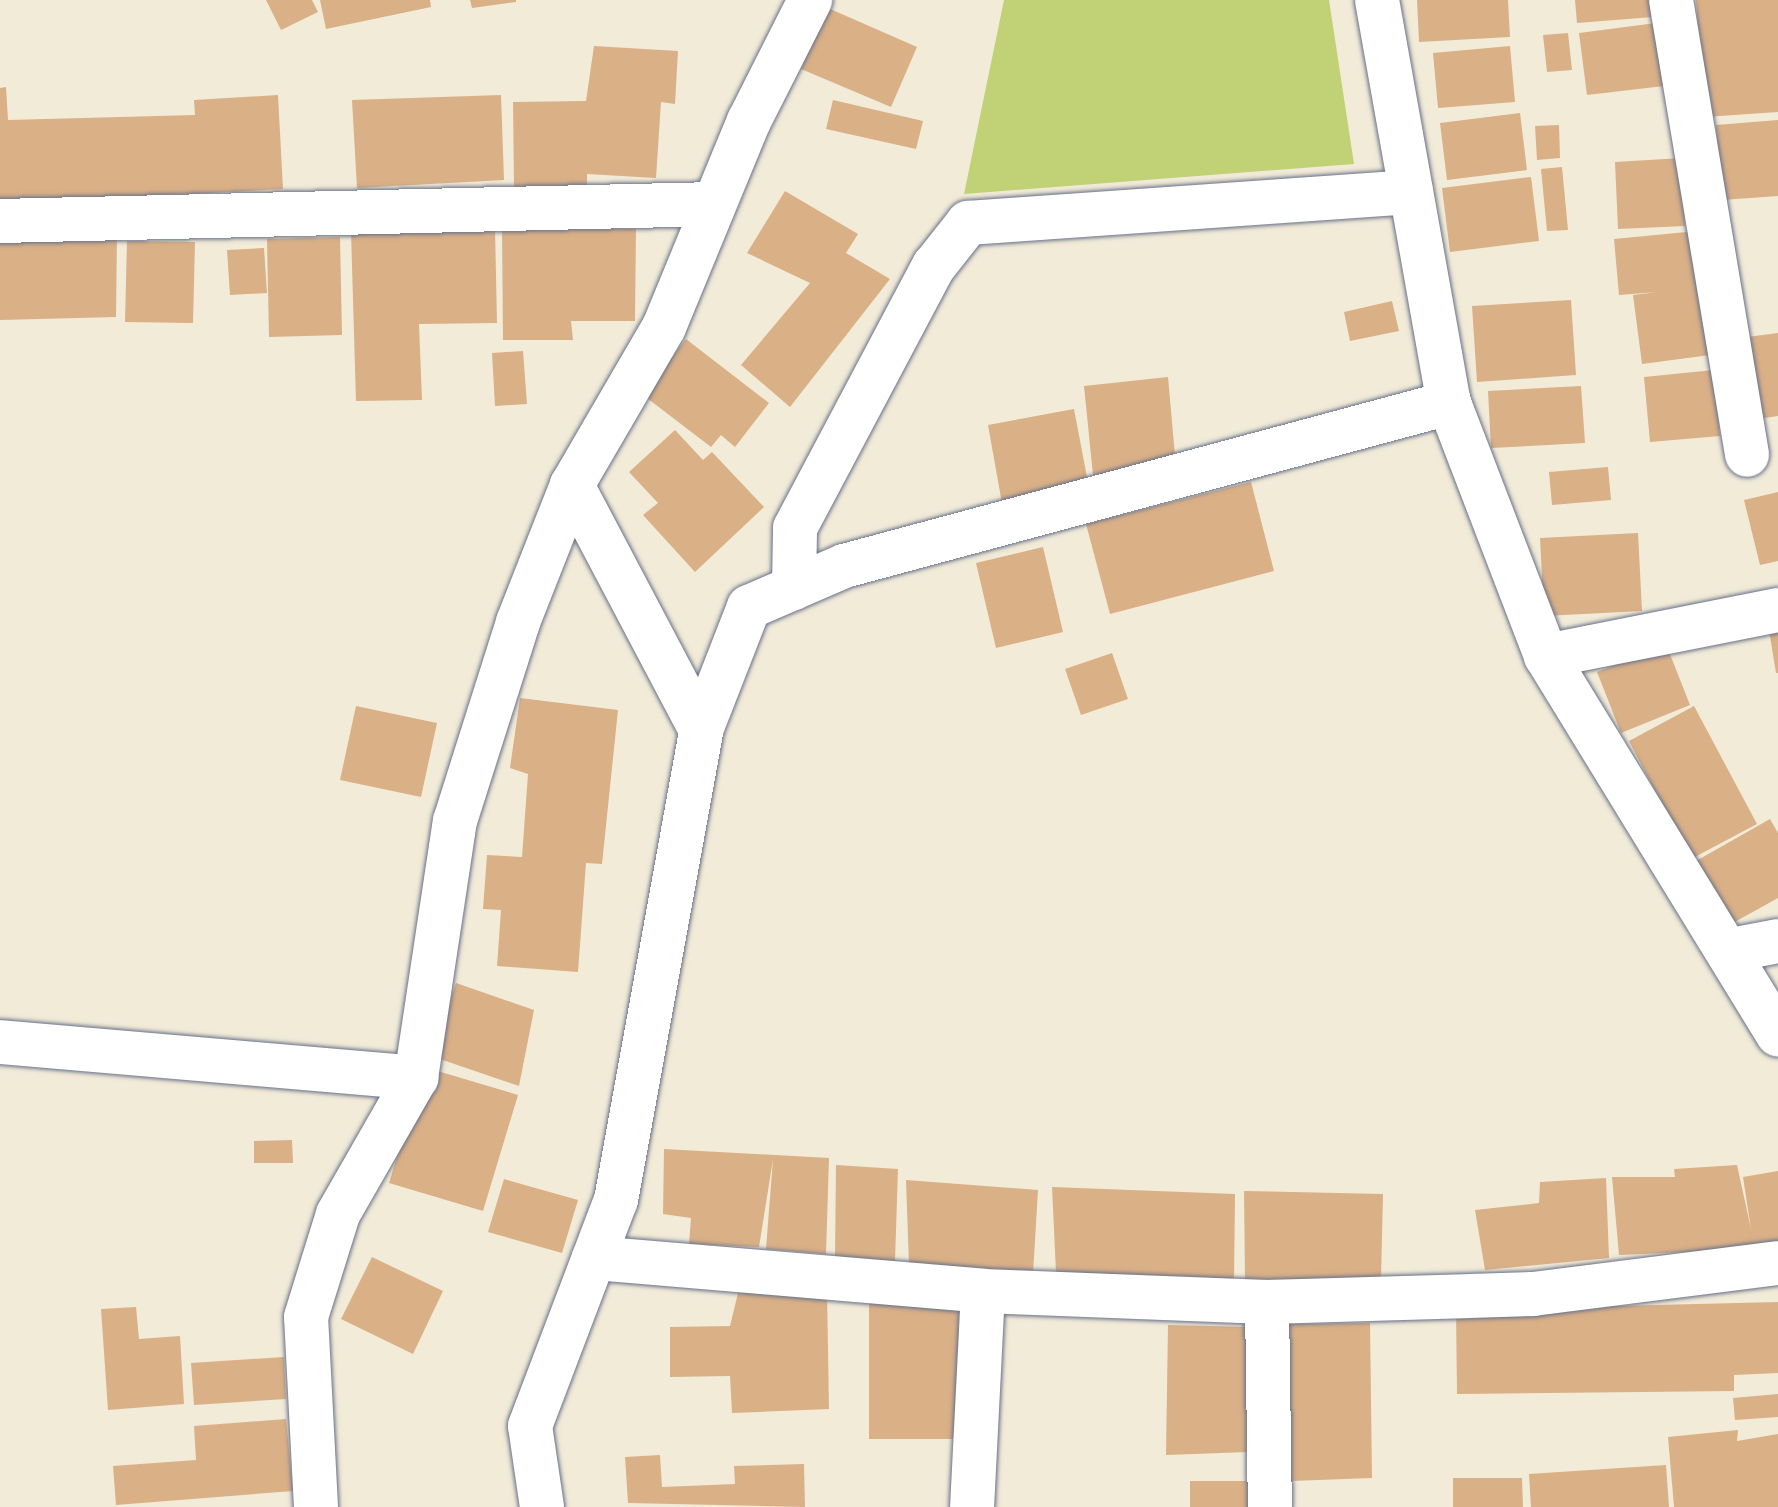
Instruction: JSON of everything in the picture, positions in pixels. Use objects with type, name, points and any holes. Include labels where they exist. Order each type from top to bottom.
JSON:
[{"type":"street","points":[[316,1507],[306,1317],[338,1214],[416,1078],[455,821],[518,622],[572,485],[664,327],[714,204],[810,0]]},
{"type":"street","points":[[1377,0],[1449,403],[1546,656],[1731,950],[1778,1035]]},
{"type":"street","points":[[1671,0],[1747,455]]},
{"type":"street","points":[[794,588],[795,528],[934,266],[968,223],[1411,192]]},
{"type":"street","points":[[0,221],[714,204]]},
{"type":"street","points":[[542,1507],[530,1426],[616,1200],[701,730],[749,607],[844,566],[1449,403]]},
{"type":"street","points":[[572,485],[701,730]]},
{"type":"street","points":[[1546,656],[1778,610]]},
{"type":"street","points":[[1731,950],[1778,941]]},
{"type":"street","points":[[0,1042],[416,1078]]},
{"type":"street","points":[[594,1258],[983,1291],[1267,1302],[1533,1294],[1778,1263]]},
{"type":"street","points":[[972,1507],[983,1291]]},
{"type":"street","points":[[1267,1302],[1270,1507]]},
{"type":"green space","points":[[1004,0],[1329,0],[1354,164],[964,194]]},
{"type":"building","points":[[266,0],[312,0],[318,12],[281,30]]},
{"type":"building","points":[[320,0],[430,0],[431,7],[326,29]]},
{"type":"building","points":[[470,0],[516,0],[516,2],[472,8]]},
{"type":"building","points":[[1417,0],[1508,0],[1510,37],[1419,42]]},
{"type":"building","points":[[1575,0],[1652,0],[1653,17],[1577,23]]},
{"type":"building","points":[[1696,0],[1778,0],[1778,112],[1705,117]]},
{"type":"building","points":[[828,8],[917,47],[891,107],[801,69]]},
{"type":"building","points":[[1656,23],[1664,86],[1587,95],[1579,33]]},
{"type":"building","points":[[1568,33],[1572,70],[1547,72],[1543,35]]},
{"type":"building","points":[[594,46],[678,51],[675,104],[661,102],[656,178],[587,174],[587,186],[514,188],[513,102],[586,101]]},
{"type":"building","points":[[1510,46],[1515,102],[1438,108],[1433,53]]},
{"type":"building","points":[[6,87],[8,120],[195,115],[194,100],[278,95],[283,189],[0,204],[0,88]]},
{"type":"building","points":[[501,95],[504,180],[357,188],[352,100]]},
{"type":"building","points":[[833,100],[923,121],[916,149],[826,129]]},
{"type":"building","points":[[1520,113],[1527,170],[1447,180],[1440,123]]},
{"type":"building","points":[[1778,120],[1778,196],[1722,200],[1716,125]]},
{"type":"building","points":[[1559,125],[1560,158],[1537,160],[1535,126]]},
{"type":"building","points":[[1682,158],[1685,226],[1618,229],[1615,162]]},
{"type":"building","points":[[1562,167],[1568,230],[1547,231],[1541,169]]},
{"type":"building","points":[[1531,177],[1539,241],[1450,252],[1442,188]]},
{"type":"building","points":[[785,191],[858,234],[846,253],[890,279],[790,407],[741,365],[810,283],[747,253]]},
{"type":"building","points":[[495,228],[497,323],[419,324],[422,400],[356,401],[351,232]]},
{"type":"building","points":[[502,229],[636,229],[635,321],[571,321],[573,340],[503,340]]},
{"type":"building","points":[[1697,231],[1710,355],[1642,364],[1633,295],[1657,292],[1619,295],[1614,239]]},
{"type":"building","points":[[117,236],[116,317],[0,320],[0,241]]},
{"type":"building","points":[[340,237],[342,335],[269,337],[267,239]]},
{"type":"building","points":[[127,241],[195,242],[193,323],[125,322]]},
{"type":"building","points":[[264,248],[267,293],[230,295],[227,250]]},
{"type":"building","points":[[1571,300],[1576,375],[1477,382],[1472,306]]},
{"type":"building","points":[[1392,301],[1399,331],[1350,341],[1344,312]]},
{"type":"building","points":[[1778,333],[1778,416],[1758,419],[1747,337]]},
{"type":"building","points":[[686,339],[769,403],[735,447],[721,435],[711,447],[643,395]]},
{"type":"building","points":[[523,351],[527,404],[495,406],[492,353]]},
{"type":"building","points":[[1714,370],[1720,436],[1650,442],[1644,377]]},
{"type":"building","points":[[1168,377],[1176,467],[1093,475],[1084,386]]},
{"type":"building","points":[[1581,386],[1585,443],[1491,448],[1488,391]]},
{"type":"building","points":[[1074,409],[1090,493],[1003,509],[988,425]]},
{"type":"building","points":[[675,430],[703,460],[712,452],[764,507],[695,572],[643,515],[658,503],[629,472]]},
{"type":"building","points":[[1608,467],[1611,500],[1552,505],[1549,472]]},
{"type":"building","points":[[1251,482],[1274,571],[1110,614],[1086,524]]},
{"type":"building","points":[[1778,492],[1778,561],[1760,565],[1744,500]]},
{"type":"building","points":[[1638,533],[1642,611],[1544,616],[1540,538]]},
{"type":"building","points":[[1043,547],[1063,632],[996,648],[976,563]]},
{"type":"building","points":[[1778,622],[1778,673],[1776,673],[1768,624]]},
{"type":"building","points":[[1666,644],[1690,705],[1621,733],[1597,672]]},
{"type":"building","points":[[1112,653],[1128,699],[1081,715],[1065,669]]},
{"type":"building","points":[[520,698],[618,710],[602,864],[586,863],[578,972],[497,966],[501,910],[483,909],[487,855],[522,857],[528,774],[510,768]]},
{"type":"building","points":[[356,706],[437,723],[421,797],[340,780]]},
{"type":"building","points":[[1694,706],[1757,824],[1691,859],[1629,741]]},
{"type":"building","points":[[1770,819],[1778,833],[1778,898],[1731,924],[1696,861]]},
{"type":"building","points":[[456,983],[534,1010],[519,1086],[431,1056]]},
{"type":"building","points":[[424,1067],[518,1095],[483,1211],[389,1183]]},
{"type":"building","points":[[292,1140],[293,1163],[254,1163],[254,1141]]},
{"type":"building","points":[[664,1149],[829,1158],[826,1254],[766,1249],[773,1159],[759,1247],[689,1244],[691,1218],[663,1214]]},
{"type":"building","points":[[836,1165],[898,1169],[895,1261],[835,1258]]},
{"type":"building","points":[[1737,1165],[1751,1229],[1743,1177],[1778,1171],[1778,1248],[1619,1255],[1612,1177],[1675,1177],[1674,1169]]},
{"type":"building","points":[[1606,1178],[1609,1258],[1485,1270],[1475,1210],[1539,1203],[1540,1182]]},
{"type":"building","points":[[504,1179],[578,1200],[562,1253],[488,1232]]},
{"type":"building","points":[[906,1180],[1038,1190],[1033,1274],[909,1265]]},
{"type":"building","points":[[1052,1187],[1235,1194],[1234,1283],[1056,1272]]},
{"type":"building","points":[[1244,1191],[1383,1194],[1381,1279],[1245,1279]]},
{"type":"building","points":[[372,1257],[443,1291],[413,1354],[341,1319]]},
{"type":"building","points":[[827,1290],[829,1409],[732,1413],[730,1376],[670,1377],[670,1327],[730,1326],[738,1293]]},
{"type":"building","points":[[869,1297],[959,1298],[958,1439],[869,1439]]},
{"type":"building","points":[[1778,1302],[1778,1373],[1734,1375],[1734,1391],[1457,1394],[1456,1310]]},
{"type":"building","points":[[136,1307],[139,1339],[180,1336],[184,1404],[108,1410],[101,1309]]},
{"type":"building","points":[[1370,1323],[1372,1478],[1291,1481],[1286,1324]]},
{"type":"building","points":[[1168,1325],[1249,1327],[1248,1452],[1166,1455]]},
{"type":"building","points":[[284,1357],[286,1399],[194,1405],[191,1363]]},
{"type":"building","points":[[1778,1394],[1778,1417],[1735,1420],[1733,1398]]},
{"type":"building","points":[[286,1419],[293,1491],[116,1505],[113,1466],[196,1460],[194,1426]]},
{"type":"building","points":[[1738,1430],[1737,1441],[1778,1434],[1778,1507],[1674,1507],[1668,1437]]},
{"type":"building","points":[[660,1455],[662,1487],[735,1484],[734,1466],[804,1464],[805,1507],[628,1503],[625,1457]]},
{"type":"building","points":[[1666,1465],[1669,1507],[1531,1507],[1529,1474]]},
{"type":"building","points":[[1453,1478],[1522,1478],[1523,1507],[1453,1507]]},
{"type":"building","points":[[1190,1481],[1261,1481],[1261,1507],[1190,1507]]}]
